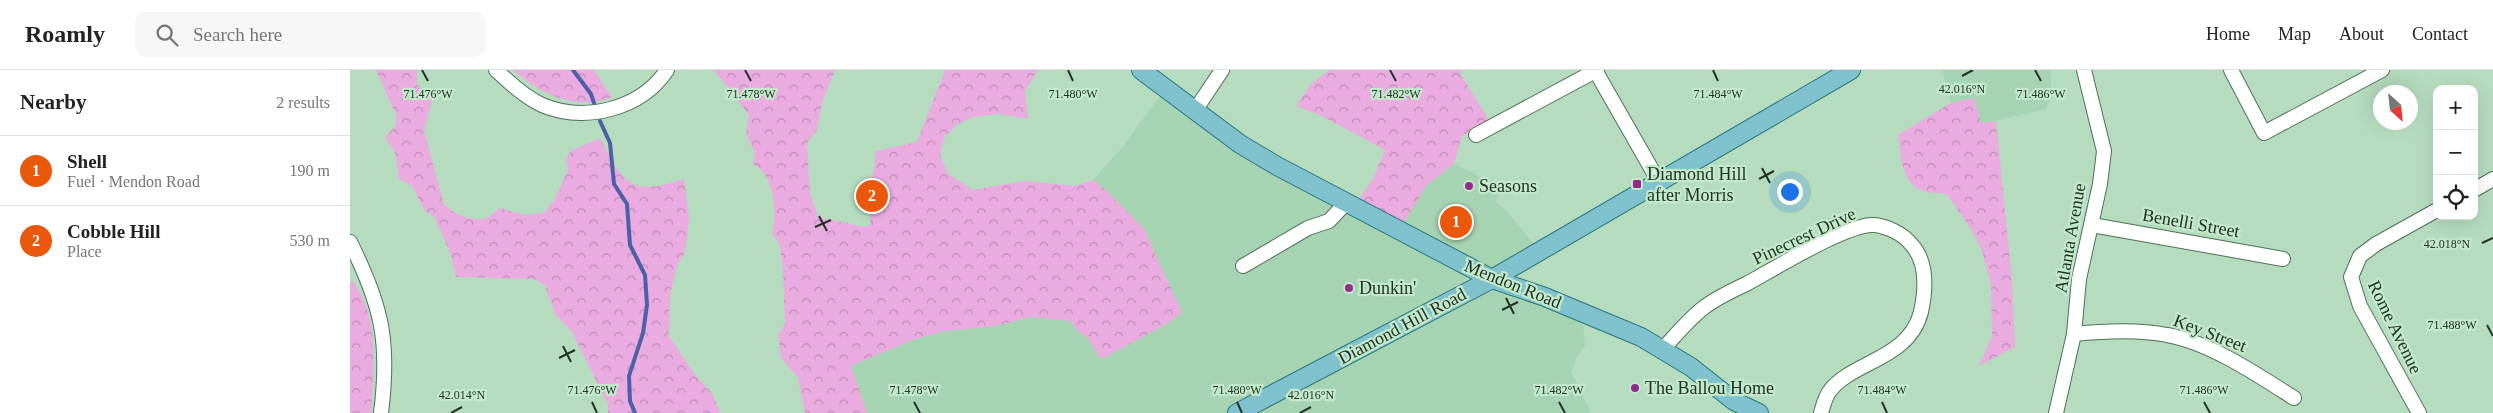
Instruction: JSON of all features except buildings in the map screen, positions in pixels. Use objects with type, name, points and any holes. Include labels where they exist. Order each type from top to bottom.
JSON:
[{"type":"main road","name":"Mendon Road","points":[[1141,70],[1240,144],[1345,204],[1492,279],[1579,311],[1641,337],[1691,367],[1734,401],[1759,413]]},
{"type":"main road","name":"Diamond Hill Road","points":[[1237,413],[1492,279],[1851,70]]},
{"type":"street","points":[[496,70],[523,93],[544,105],[585,114],[601,112],[633,100],[648,90],[668,70]]},
{"type":"street","points":[[1196,110],[1222,70]]},
{"type":"street","points":[[1476,136],[1596,70],[1659,182]]},
{"type":"street","name":"Atlanta Avenue","points":[[2056,413],[2074,334],[2079,279],[2092,225],[2104,151],[2084,70]]},
{"type":"street","points":[[2231,70],[2264,133],[2382,70]]},
{"type":"street","points":[[2478,188],[2492,181]]},
{"type":"street","points":[[1243,266],[1308,228],[1329,221],[1345,204]]},
{"type":"street","name":"Rome Avenue","points":[[2419,413],[2386,356],[2355,294],[2351,277],[2360,256],[2376,244],[2433,212]]},
{"type":"street","name":"Pinecrest Drive","points":[[1662,350],[1702,308],[1717,298],[1797,255],[1854,229],[1874,225],[1884,227],[1908,240],[1916,249],[1922,263],[1925,277],[1920,314],[1909,335],[1884,357],[1836,385],[1826,397],[1821,413]]},
{"type":"street","name":"Benelli Street","points":[[2092,225],[2283,258]]},
{"type":"street","points":[[350,242],[375,296],[381,318],[386,368],[381,413]]},
{"type":"street","name":"Key Street","points":[[2074,334],[2104,331],[2167,335],[2245,366],[2294,398]]},
{"type":"shaded area","points":[[1942,70],[2050,70],[2052,95],[2046,109],[1981,124],[1966,99],[1951,103]]},
{"type":"shaded area","points":[[1165,89],[1356,207],[1412,206],[1426,186],[1454,164],[1491,182],[1499,189],[1496,202],[1505,209],[1538,249],[1495,274],[1582,314],[1585,346],[1578,355],[1571,372],[1591,413],[867,413],[851,366],[912,340],[945,331],[995,326],[1030,317],[1063,319],[1070,321],[1079,332],[1087,337],[1100,358],[1104,358],[1163,326],[1182,313],[1144,229],[1111,195],[1093,180],[1121,149]]},
{"type":"green space","points":[[376,70],[417,70],[417,85],[432,100],[424,131],[444,204],[464,217],[487,218],[499,208],[525,215],[544,213],[555,199],[568,170],[566,159],[571,151],[600,138],[615,166],[631,182],[640,186],[652,187],[684,179],[689,217],[688,229],[685,252],[677,266],[670,295],[669,336],[695,375],[712,393],[720,413],[608,413],[608,405],[572,332],[555,314],[545,285],[534,279],[456,277],[450,252],[434,216],[425,211],[412,186],[399,179],[395,153],[385,137],[396,125],[396,115]]},
{"type":"green space","points":[[513,70],[594,70],[612,97],[599,101],[585,102],[560,98],[535,86]]},
{"type":"green space","points":[[714,70],[835,70],[822,103],[817,130],[807,143],[810,193],[818,217],[866,227],[870,225],[876,151],[917,142],[945,70],[1038,70],[1025,91],[1028,119],[999,114],[973,117],[958,124],[945,136],[940,154],[948,174],[973,190],[1024,181],[1076,186],[1093,180],[1111,195],[1144,229],[1182,313],[1163,326],[1104,358],[1100,358],[1087,337],[1079,332],[1070,321],[1030,317],[996,326],[945,331],[912,340],[851,366],[867,413],[805,413],[798,378],[781,358],[778,335],[785,324],[783,270],[780,245],[772,234],[774,225],[773,195],[766,177],[753,164],[755,154],[746,133],[749,115]]},
{"type":"green space","points":[[1330,70],[1464,70],[1460,73],[1490,122],[1462,136],[1454,164],[1426,186],[1400,229],[1357,202],[1373,179],[1385,150],[1322,116],[1296,106],[1311,84]]},
{"type":"green space","points":[[1974,98],[1981,123],[1996,121],[2012,281],[2015,347],[1979,366],[1992,336],[1991,285],[1982,251],[1971,229],[1947,194],[1927,192],[1918,189],[1912,184],[1904,170],[1898,135],[1951,103]]},
{"type":"green space","points":[[353,281],[362,296],[371,328],[374,361],[371,413],[350,413],[350,282]]},
{"type":"waterway","points":[[573,70],[591,94],[594,103]]},
{"type":"waterway","points":[[600,121],[610,143],[614,184],[627,204],[630,245],[645,275],[647,305],[643,333],[629,376],[630,401],[635,413]]},
{"type":"place","name":"Diamond Hill after Morris","points":[[1637,184]]},
{"type":"place","name":"Seasons","points":[[1469,186]]},
{"type":"place","name":"Cobble Hill","points":[[872,196]]},
{"type":"place","name":"Shell","points":[[1456,222]]},
{"type":"place","name":"Dunkin'","points":[[1349,288]]},
{"type":"place","name":"The Ballou Home","points":[[1635,388]]}]
